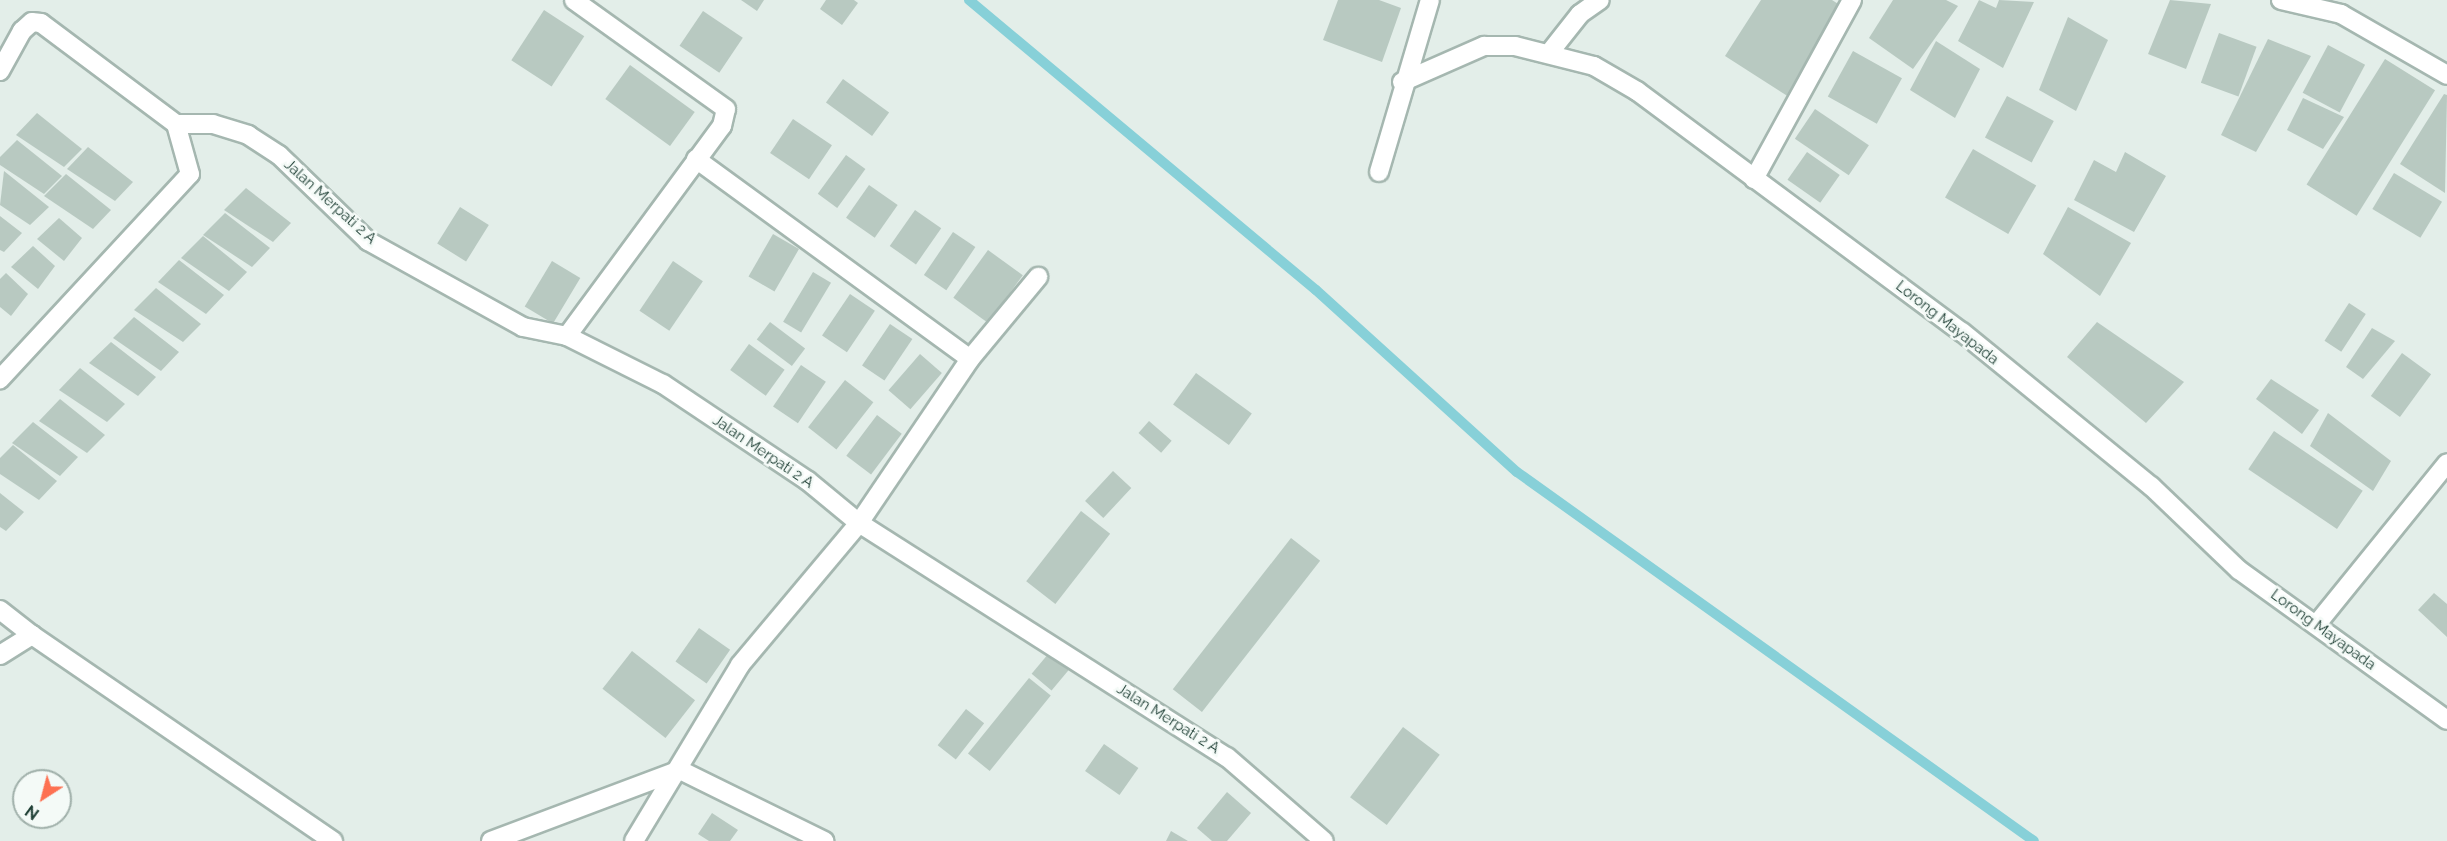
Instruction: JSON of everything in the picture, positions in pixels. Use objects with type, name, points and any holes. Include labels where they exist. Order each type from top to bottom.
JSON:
[{"type":"street","points":[[567,336],[722,126],[726,109],[574,0]]},
{"type":"street","points":[[1379,172],[1402,82],[1430,0]]},
{"type":"street","points":[[1550,52],[1580,14],[1600,0]]},
{"type":"street","points":[[1754,179],[1852,0]]},
{"type":"street","points":[[2281,0],[2345,7],[2447,75]]},
{"type":"street","points":[[0,71],[22,31],[36,21],[176,124],[190,174],[0,379]]},
{"type":"street","name":"Lorong Mayapada","points":[[1402,82],[1484,46],[1550,52],[1594,66],[1637,91],[1962,332],[2151,486],[2239,570],[2447,720]]},
{"type":"street","name":"Jalan Merpati 2 A","points":[[176,124],[213,124],[248,135],[279,155],[368,241],[523,327],[567,336],[663,384],[808,481],[859,523],[1227,757],[1324,841]]},
{"type":"street","points":[[696,159],[970,359]]},
{"type":"street","points":[[634,841],[680,770],[740,665],[859,523],[970,359],[1038,277]]},
{"type":"street","points":[[2316,625],[2447,463]]},
{"type":"street","points":[[0,610],[32,635],[333,841]]},
{"type":"street","points":[[0,655],[32,635]]},
{"type":"street","points":[[491,841],[680,770],[824,841]]},
{"type":"building","points":[[741,0],[764,0],[757,11]]},
{"type":"building","points":[[826,0],[854,0],[858,3],[842,25],[820,9]]},
{"type":"building","points":[[1338,0],[1379,0],[1401,8],[1382,62],[1323,40]]},
{"type":"building","points":[[1761,0],[1832,0],[1843,7],[1789,97],[1725,56]]},
{"type":"building","points":[[1893,0],[1946,0],[1958,6],[1913,69],[1869,38]]},
{"type":"building","points":[[1979,0],[1996,8],[1999,0],[2034,2],[2003,68],[1958,41]]},
{"type":"building","points":[[2170,0],[2211,4],[2186,69],[2148,54]]},
{"type":"building","points":[[544,10],[584,36],[552,86],[511,60]]},
{"type":"building","points":[[703,11],[743,38],[719,73],[680,46]]},
{"type":"building","points":[[2068,17],[2108,40],[2076,111],[2039,90]]},
{"type":"building","points":[[2219,33],[2257,47],[2238,96],[2201,83]]},
{"type":"building","points":[[2268,39],[2311,56],[2256,152],[2221,135]]},
{"type":"building","points":[[1936,41],[1980,69],[1955,118],[1910,90]]},
{"type":"building","points":[[2328,45],[2365,65],[2340,112],[2303,93]]},
{"type":"building","points":[[1853,51],[1902,78],[1877,124],[1828,96]]},
{"type":"building","points":[[2385,59],[2435,90],[2357,216],[2307,185]]},
{"type":"building","points":[[630,65],[695,112],[670,146],[605,99]]},
{"type":"building","points":[[843,79],[889,113],[872,136],[826,102]]},
{"type":"building","points":[[2444,94],[2447,95],[2445,193],[2400,164]]},
{"type":"building","points":[[2007,96],[2054,121],[2032,162],[1985,137]]},
{"type":"building","points":[[2303,98],[2344,117],[2323,149],[2287,130]]},
{"type":"building","points":[[1815,109],[1869,145],[1849,175],[1795,139]]},
{"type":"building","points":[[37,113],[82,149],[64,167],[16,135]]},
{"type":"building","points":[[793,119],[832,145],[809,179],[770,153]]},
{"type":"building","points":[[17,140],[62,176],[44,194],[0,165],[0,157]]},
{"type":"building","points":[[88,147],[133,182],[115,201],[67,169]]},
{"type":"building","points":[[1973,149],[2036,186],[2008,234],[1945,197]]},
{"type":"building","points":[[1807,152],[1840,175],[1820,203],[1787,180]]},
{"type":"building","points":[[2125,152],[2166,176],[2134,232],[2074,200],[2094,160],[2116,172]]},
{"type":"building","points":[[846,155],[865,169],[837,208],[818,194]]},
{"type":"building","points":[[4,171],[49,207],[30,225],[0,205]]},
{"type":"building","points":[[2394,173],[2442,202],[2420,238],[2372,209]]},
{"type":"building","points":[[66,174],[111,210],[93,229],[44,196]]},
{"type":"building","points":[[869,185],[898,205],[875,238],[846,218]]},
{"type":"building","points":[[246,188],[291,223],[273,242],[224,210]]},
{"type":"building","points":[[460,207],[489,225],[466,261],[437,243]]},
{"type":"building","points":[[2068,207],[2131,243],[2100,296],[2043,254]]},
{"type":"building","points":[[915,210],[941,228],[916,264],[890,246]]},
{"type":"building","points":[[225,213],[270,248],[252,267],[203,235]]},
{"type":"building","points":[[0,216],[22,233],[4,252],[0,250]]},
{"type":"building","points":[[59,218],[82,238],[64,261],[37,239]]},
{"type":"building","points":[[953,232],[975,247],[946,290],[924,275]]},
{"type":"building","points":[[773,234],[799,249],[774,291],[748,276]]},
{"type":"building","points":[[203,236],[247,272],[229,291],[181,258]]},
{"type":"building","points":[[33,246],[55,266],[38,289],[11,267]]},
{"type":"building","points":[[988,250],[1023,275],[988,323],[953,298]]},
{"type":"building","points":[[179,260],[224,295],[206,314],[158,282]]},
{"type":"building","points":[[552,261],[580,278],[553,323],[525,306]]},
{"type":"building","points":[[673,261],[703,281],[669,331],[639,311]]},
{"type":"building","points":[[813,272],[831,283],[801,333],[783,322]]},
{"type":"building","points":[[6,273],[28,294],[11,316],[0,307],[0,279]]},
{"type":"building","points":[[156,288],[201,324],[183,342],[134,310]]},
{"type":"building","points":[[850,294],[875,311],[847,352],[822,335]]},
{"type":"building","points":[[2349,303],[2366,314],[2341,352],[2324,341]]},
{"type":"building","points":[[134,317],[179,352],[161,371],[113,338]]},
{"type":"building","points":[[770,322],[805,348],[792,366],[757,340]]},
{"type":"building","points":[[2097,322],[2184,382],[2146,423],[2067,357]]},
{"type":"building","points":[[890,324],[912,339],[884,381],[862,365]]},
{"type":"building","points":[[2372,328],[2395,341],[2363,379],[2346,367]]},
{"type":"building","points":[[111,342],[156,377],[138,396],[89,363]]},
{"type":"building","points":[[749,344],[785,370],[766,396],[730,370]]},
{"type":"building","points":[[2402,353],[2431,374],[2400,417],[2371,396]]},
{"type":"building","points":[[920,354],[942,373],[910,409],[889,390]]},
{"type":"building","points":[[801,365],[826,382],[798,423],[773,406]]},
{"type":"building","points":[[80,368],[125,404],[107,422],[59,390]]},
{"type":"building","points":[[1196,373],[1252,414],[1229,445],[1173,405]]},
{"type":"building","points":[[2271,379],[2319,410],[2302,434],[2256,399]]},
{"type":"building","points":[[845,380],[873,402],[836,449],[808,427]]},
{"type":"building","points":[[60,399],[105,435],[87,453],[39,421]]},
{"type":"building","points":[[2328,413],[2391,461],[2373,491],[2310,446]]},
{"type":"building","points":[[877,415],[902,434],[871,474],[846,456]]},
{"type":"building","points":[[1149,421],[1172,441],[1161,453],[1139,433]]},
{"type":"building","points":[[33,422],[78,457],[60,476],[12,443]]},
{"type":"building","points":[[2274,431],[2363,491],[2337,529],[2248,469]]},
{"type":"building","points":[[13,445],[57,481],[39,500],[0,474],[0,458]]},
{"type":"building","points":[[1113,471],[1131,488],[1103,518],[1085,501]]},
{"type":"building","points":[[0,493],[24,512],[6,531],[0,527]]},
{"type":"building","points":[[1081,511],[1110,534],[1055,604],[1026,581]]},
{"type":"building","points":[[1291,538],[1320,561],[1202,712],[1173,689]]},
{"type":"building","points":[[2434,593],[2447,604],[2447,637],[2418,610]]},
{"type":"building","points":[[699,628],[730,650],[707,683],[675,662]]},
{"type":"building","points":[[632,651],[695,700],[665,738],[602,689]]},
{"type":"building","points":[[1049,653],[1069,670],[1052,690],[1032,674]]},
{"type":"building","points":[[1029,678],[1051,696],[990,771],[968,753]]},
{"type":"building","points":[[966,709],[984,723],[956,759],[938,745]]},
{"type":"building","points":[[1403,727],[1440,755],[1387,825],[1350,797]]},
{"type":"building","points":[[1104,744],[1138,768],[1119,795],[1085,771]]},
{"type":"building","points":[[1227,792],[1251,813],[1227,841],[1212,841],[1197,828]]},
{"type":"building","points":[[712,813],[738,830],[730,841],[709,841],[698,834]]},
{"type":"building","points":[[1171,831],[1188,841],[1166,841]]},
{"type":"waterway","points":[[969,0],[1316,290],[1517,472],[2034,841]]}]
